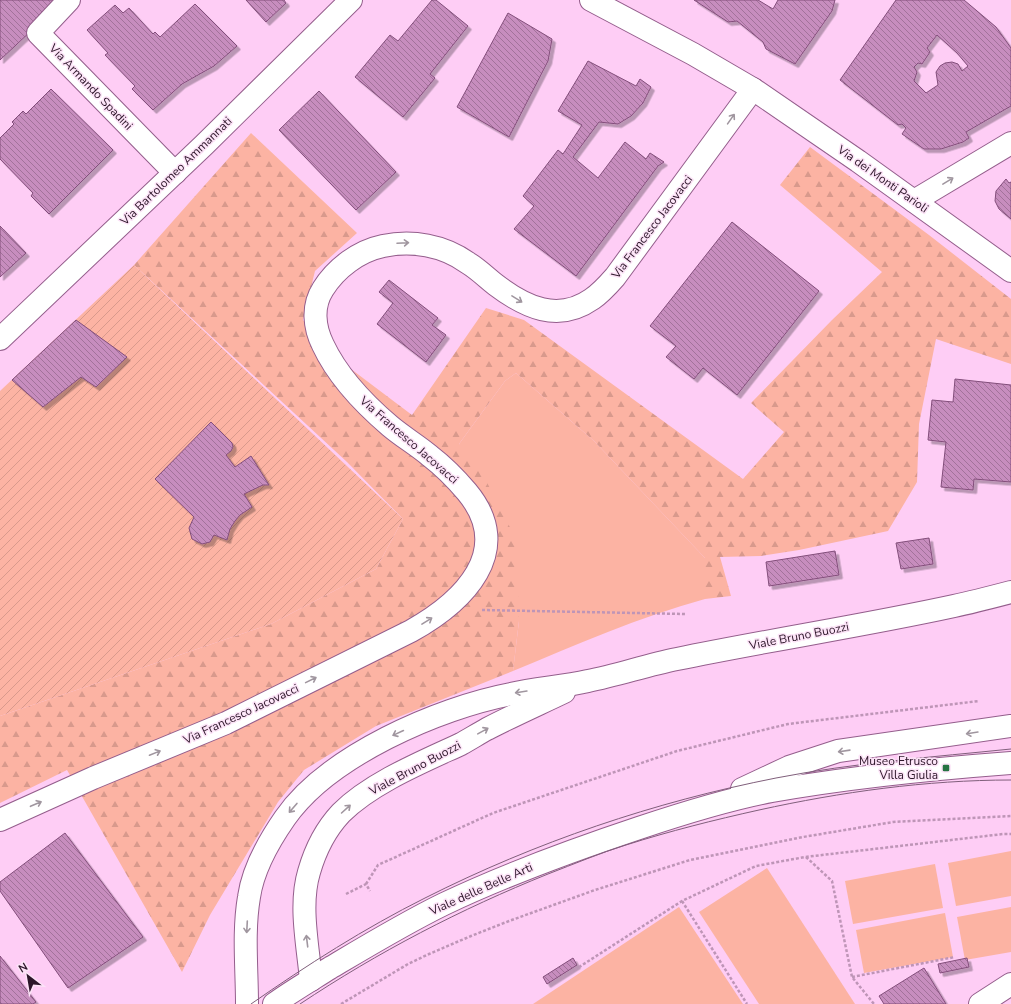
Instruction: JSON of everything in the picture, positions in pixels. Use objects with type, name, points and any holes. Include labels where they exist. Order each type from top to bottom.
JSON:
[{"type":"street","name":"Via Armando Spadini","points":[[69,0],[38,33],[175,173]]},
{"type":"street","name":"Via Bartolomeo Ammannati","points":[[0,339],[175,173],[351,0]]},
{"type":"street","name":"Via dei Monti Parioli","points":[[591,0],[693,54],[753,89],[914,201],[1011,271]]},
{"type":"street","name":"Via Francesco Jacovacci","points":[[0,820],[92,778],[219,726],[411,631],[450,604],[468,586],[476,576],[481,566],[484,557],[486,534],[484,521],[474,502],[460,485],[431,457],[391,427],[355,392],[335,366],[319,337],[316,324],[315,313],[318,299],[324,288],[345,265],[356,257],[376,248],[398,244],[419,243],[432,246],[457,256],[497,286],[531,307],[548,311],[569,309],[581,305],[592,299],[615,277],[753,89]]},
{"type":"street","points":[[914,201],[1011,143]]},
{"type":"street","name":"Viale Bruno Buozzi","points":[[247,1004],[246,930],[249,895],[253,880],[264,854],[277,829],[286,816],[312,787],[338,767],[387,738],[438,716],[474,703],[510,694],[587,682],[676,659],[953,606],[1011,592]]},
{"type":"street","name":"Viale Bruno Buozzi","points":[[311,980],[305,916],[307,882],[309,872],[321,842],[340,814],[354,802],[395,776],[487,729],[587,682]]},
{"type":"street","name":"Viale delle Belle Arti","points":[[704,808],[784,769],[838,751],[1011,726]]},
{"type":"street","name":"Viale delle Belle Arti","points":[[274,1004],[403,925],[461,896],[551,859],[667,819],[770,791],[946,768],[1011,763]]},
{"type":"street","points":[[980,1004],[1011,984]]},
{"type":"path","points":[[476,610],[685,614]]},
{"type":"path","points":[[346,894],[366,884],[378,865],[492,813],[677,751],[788,724],[980,701]]},
{"type":"path","points":[[341,1004],[408,964],[429,954],[509,921],[595,890],[690,860],[803,837],[893,822],[1011,816]]},
{"type":"path","points":[[562,978],[682,901],[756,866],[805,857],[1011,834]]},
{"type":"path","points":[[805,857],[832,881],[852,977],[874,1004]]},
{"type":"path","points":[[366,884],[370,891]]},
{"type":"path","points":[[682,901],[747,1004]]},
{"type":"path","points":[[852,977],[955,957]]},
{"type":"path","points":[[406,960],[408,964]]},
{"type":"green space","points":[[251,133],[357,233],[315,271],[303,320],[339,360],[412,415],[486,308],[524,320],[743,479],[784,432],[751,403],[832,320],[882,272],[780,185],[810,147],[929,235],[1011,299],[1011,364],[936,339],[919,424],[917,482],[888,531],[799,550],[761,556],[720,557],[731,596],[705,599],[705,558],[594,441],[516,373],[505,381],[459,444],[477,463],[517,541],[519,621],[513,671],[376,726],[304,770],[278,802],[210,915],[182,972],[67,770],[0,803],[0,716],[271,624],[376,569],[403,519],[347,462],[134,265]]},
{"type":"green space","points":[[134,265],[403,519],[376,569],[271,624],[0,716],[0,391]]},
{"type":"green space","points":[[516,373],[594,441],[705,558],[705,599],[632,623],[513,671],[519,621],[459,444],[505,381]]},
{"type":"green space","points":[[1011,851],[1011,896],[956,906],[948,863]]},
{"type":"green space","points":[[935,864],[943,908],[853,924],[845,881]]},
{"type":"green space","points":[[767,868],[855,1004],[759,1004],[699,912]]},
{"type":"green space","points":[[679,907],[743,1004],[533,1004]]},
{"type":"green space","points":[[1011,907],[1011,952],[965,960],[957,917]]},
{"type":"green space","points":[[945,913],[953,957],[864,973],[856,930]]},
{"type":"building","points":[[0,0],[64,0],[0,60]]},
{"type":"building","points":[[246,0],[284,0],[286,3],[266,22]]},
{"type":"building","points":[[432,0],[436,0],[468,26],[430,74],[435,78],[403,117],[355,77],[390,35],[398,41]]},
{"type":"building","points":[[694,0],[758,0],[773,9],[778,0],[835,0],[832,11],[795,64],[766,49],[763,42],[737,21],[728,22]]},
{"type":"building","points":[[896,0],[964,0],[996,27],[1011,48],[1011,106],[966,132],[969,138],[963,142],[941,149],[924,149],[902,134],[906,128],[902,124],[898,125],[840,80]],"holes":[[[937,35],[957,53],[968,66],[962,71],[958,64],[952,62],[945,63],[940,66],[936,72],[938,85],[926,93],[914,81],[917,72],[914,67],[918,63],[922,64],[930,52],[927,48]]]},
{"type":"building","points":[[195,4],[237,46],[214,66],[182,84],[153,110],[132,89],[135,86],[105,55],[108,53],[87,30],[115,5],[123,13],[129,8],[153,34],[155,32],[160,37]]},
{"type":"building","points":[[508,13],[552,39],[548,61],[509,137],[457,107]]},
{"type":"building","points":[[588,61],[636,86],[640,79],[651,87],[643,103],[631,116],[618,124],[599,122],[573,157],[598,178],[625,142],[646,159],[650,153],[664,162],[658,166],[576,276],[514,229],[534,206],[523,196],[558,150],[563,154],[582,125],[558,111]]},
{"type":"building","points":[[51,89],[113,150],[49,214],[31,196],[33,193],[0,159],[0,138],[14,124],[12,122],[23,111],[26,114]]},
{"type":"building","points":[[319,91],[396,172],[356,210],[279,130]]},
{"type":"building","points":[[1006,179],[1009,183],[1011,182],[1011,219],[999,209],[995,201],[996,191]]},
{"type":"building","points":[[732,222],[819,291],[737,395],[703,368],[694,379],[666,357],[676,346],[650,326]]},
{"type":"building","points":[[0,226],[26,253],[0,277]]},
{"type":"building","points":[[389,280],[438,318],[432,325],[446,335],[426,362],[377,324],[393,303],[379,292]]},
{"type":"building","points":[[76,320],[127,357],[96,387],[81,377],[43,407],[12,380]]},
{"type":"building","points":[[955,379],[1011,385],[1011,482],[974,479],[973,490],[941,487],[946,442],[928,440],[932,400],[953,402]]},
{"type":"building","points":[[211,422],[232,443],[233,447],[231,451],[226,455],[235,467],[251,456],[269,485],[263,485],[244,494],[252,507],[240,515],[235,521],[230,529],[227,540],[214,535],[210,542],[202,544],[192,539],[189,528],[194,517],[155,479]]},
{"type":"building","points":[[929,538],[933,564],[901,569],[896,543]]},
{"type":"building","points":[[835,551],[839,575],[769,586],[766,562]]},
{"type":"building","points":[[65,833],[143,937],[68,988],[0,891],[0,882]]},
{"type":"building","points":[[0,956],[36,1002],[33,1004],[0,1004]]},
{"type":"building","points":[[573,958],[577,965],[547,984],[543,977]]},
{"type":"building","points":[[967,958],[969,967],[940,973],[938,964]]},
{"type":"building","points":[[924,968],[946,1004],[884,1004],[879,996]]},
{"type":"tram line","points":[[251,1004],[336,948],[425,898],[510,859],[596,826],[685,799],[776,778],[864,764],[1011,749]]},
{"type":"tram line","points":[[300,1004],[390,949],[452,917],[548,874],[626,845],[676,830],[725,818],[821,798],[884,788],[947,782],[1011,780]]},
{"type":"place","name":"Museo Etrusco Villa Giulia","points":[[946,768]]}]
